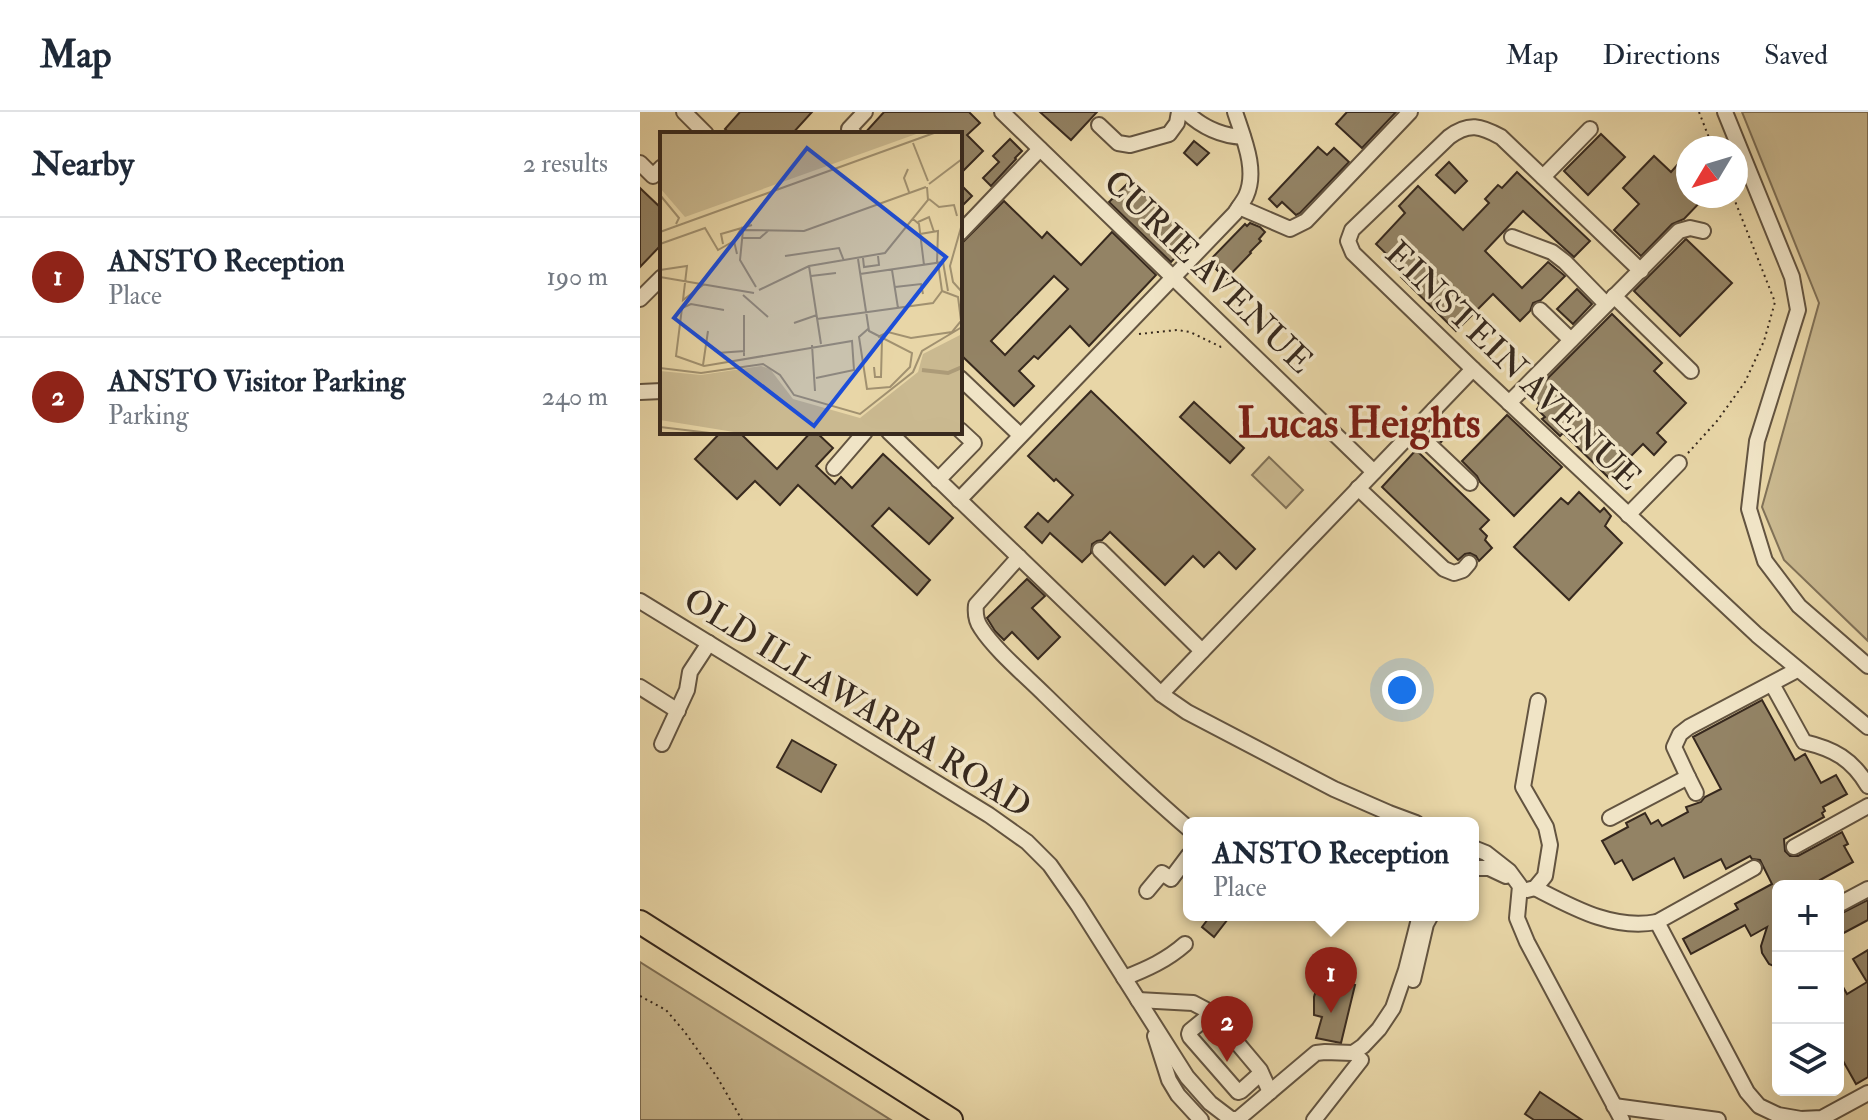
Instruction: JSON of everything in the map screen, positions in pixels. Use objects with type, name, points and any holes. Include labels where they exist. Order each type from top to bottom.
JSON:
[{"type":"highway","points":[[640,922],[951,1120]]},
{"type":"lane","points":[[684,112],[699,130],[707,112]]},
{"type":"lane","points":[[852,132],[849,129],[865,112]]},
{"type":"lane","name":"CURIE AVENUE","points":[[1002,112],[1374,472]]},
{"type":"lane","points":[[1099,125],[1118,143],[1130,145],[1169,134],[1177,123],[1179,112]]},
{"type":"lane","points":[[1186,112],[1197,122],[1227,137],[1243,137]]},
{"type":"lane","points":[[959,500],[1239,207],[1246,196],[1250,178],[1248,154],[1235,112]]},
{"type":"lane","points":[[1239,207],[1290,229],[1306,221],[1410,112]]},
{"type":"lane","points":[[1725,112],[1792,277],[1798,310],[1757,441],[1749,509],[1765,561],[1799,606],[1868,666]]},
{"type":"lane","name":"EINSTEIN AVENUE","points":[[1641,271],[1501,137],[1473,126],[1449,137],[1352,230],[1348,241],[1353,253],[1628,515],[1797,670],[1868,727]]},
{"type":"lane","points":[[1543,177],[1590,129]]},
{"type":"lane","points":[[962,231],[1040,149]]},
{"type":"lane","points":[[640,163],[653,176],[660,169]]},
{"type":"lane","points":[[1509,403],[1679,231],[1690,228],[1703,231]]},
{"type":"lane","points":[[1512,237],[1552,252],[1691,371]]},
{"type":"lane","points":[[640,299],[660,279]]},
{"type":"lane","points":[[1540,310],[1571,340]]},
{"type":"lane","points":[[1161,694],[1473,369]]},
{"type":"lane","points":[[962,380],[1020,435]]},
{"type":"lane","points":[[640,392],[660,391]]},
{"type":"lane","points":[[1415,431],[1470,483]]},
{"type":"lane","points":[[938,480],[974,443],[962,432]]},
{"type":"lane","points":[[834,468],[863,434]]},
{"type":"lane","points":[[891,434],[1161,694],[1187,712],[1334,789],[1400,817]]},
{"type":"lane","points":[[1628,515],[1679,463]]},
{"type":"lane","points":[[1358,488],[1444,569],[1454,573],[1463,570],[1469,563]]},
{"type":"lane","points":[[1100,550],[1202,651]]},
{"type":"lane","points":[[1019,557],[976,605],[975,615],[979,625],[1017,668],[1136,783],[1183,824]]},
{"type":"lane","name":"OLD ILLAWARRA ROAD","points":[[640,601],[989,815],[1027,842],[1050,865],[1078,905],[1148,1017]]},
{"type":"lane","points":[[662,744],[687,690],[690,672],[709,643]]},
{"type":"lane","points":[[1696,793],[1674,747],[1680,734],[1797,670]]},
{"type":"lane","points":[[1772,684],[1804,742],[1844,757],[1860,772],[1868,786]]},
{"type":"lane","points":[[640,687],[678,711]]},
{"type":"lane","points":[[1538,701],[1523,787],[1546,827],[1550,845],[1545,876],[1525,889],[1517,918],[1622,1120]]},
{"type":"lane","points":[[1610,818],[1688,777]]},
{"type":"lane","points":[[1794,847],[1868,806]]},
{"type":"lane","points":[[1389,813],[1394,817]]},
{"type":"lane","points":[[1479,851],[1509,871],[1525,889]]},
{"type":"lane","points":[[1147,891],[1162,873],[1171,879],[1183,863]]},
{"type":"lane","points":[[1479,868],[1489,868],[1525,889],[1600,919],[1642,925],[1657,922],[1754,868]]},
{"type":"lane","points":[[1844,902],[1868,889]]},
{"type":"lane","points":[[1148,1017],[1187,1077],[1210,1103],[1231,1119],[1238,1119],[1316,1053],[1353,1053],[1379,1029],[1393,1008],[1418,921]]},
{"type":"lane","points":[[1314,1120],[1393,1024],[1406,1000],[1428,921]]},
{"type":"lane","points":[[1657,922],[1747,1092],[1759,1106],[1778,1115],[1801,1119],[1822,1118],[1868,1093]]},
{"type":"lane","points":[[1124,978],[1170,957],[1185,944]]},
{"type":"lane","points":[[1138,1000],[1193,1003],[1212,1013],[1261,1073],[1270,1092]]},
{"type":"lane","points":[[1177,1002],[1166,1008],[1157,1023],[1181,1082],[1218,1120]]},
{"type":"lane","points":[[1212,1013],[1190,1031],[1190,1037],[1238,1092],[1261,1073]]},
{"type":"lane","points":[[1148,1017],[1169,1080],[1193,1120]]},
{"type":"lane","points":[[1252,1120],[1321,1061],[1361,1060]]},
{"type":"lane","points":[[1178,1095],[1201,1120]]},
{"type":"lane","points":[[1614,1106],[1646,1116],[1718,1120]]},
{"type":"path","points":[[1699,112],[1708,136]]},
{"type":"path","points":[[1679,463],[1717,421],[1745,382],[1764,341],[1775,302],[1738,208]]},
{"type":"path","points":[[1118,336],[1177,330],[1190,332],[1221,347],[1230,347],[1237,340]]},
{"type":"path","points":[[640,996],[666,1010],[684,1031],[717,1077],[742,1120]]},
{"type":"shaded area","points":[[1742,112],[1868,112],[1868,641],[1784,560],[1762,507],[1819,303]]},
{"type":"shaded area","points":[[1269,457],[1303,490],[1286,508],[1252,475]]},
{"type":"shaded area","points":[[640,962],[891,1120],[640,1120]]},
{"type":"building","points":[[740,112],[812,112],[794,132],[728,132],[725,129]]},
{"type":"building","points":[[884,112],[969,112],[980,123],[967,135],[983,151],[962,172],[962,132],[866,132]]},
{"type":"building","points":[[1040,112],[1097,112],[1071,140]]},
{"type":"building","points":[[1347,112],[1396,112],[1362,148],[1336,124]]},
{"type":"building","points":[[1601,134],[1625,157],[1588,195],[1564,171]]},
{"type":"building","points":[[1010,139],[1022,151],[991,186],[983,178],[999,162],[993,156]]},
{"type":"building","points":[[1194,141],[1209,153],[1197,165],[1184,153]]},
{"type":"building","points":[[1318,147],[1327,155],[1334,148],[1349,162],[1300,213],[1296,215],[1282,202],[1277,207],[1269,199]]},
{"type":"building","points":[[1654,156],[1671,172],[1676,166],[1676,208],[1695,208],[1684,219],[1672,224],[1641,256],[1614,230],[1639,204],[1623,188]]},
{"type":"building","points":[[1449,162],[1467,181],[1455,193],[1436,175]]},
{"type":"building","points":[[1517,172],[1590,241],[1574,257],[1523,211],[1485,251],[1522,288],[1548,262],[1565,276],[1541,300],[1533,303],[1520,321],[1493,294],[1456,331],[1401,277],[1405,272],[1376,244],[1405,213],[1399,206],[1418,186],[1463,230],[1489,203],[1485,199],[1498,185],[1502,188]]},
{"type":"building","points":[[1130,181],[1191,241],[1171,262],[1109,202]]},
{"type":"building","points":[[962,186],[972,196],[962,206]]},
{"type":"building","points":[[640,188],[660,207],[660,246],[640,267]]},
{"type":"building","points":[[1004,201],[1042,238],[1047,232],[1081,265],[1112,232],[1156,275],[1089,346],[1070,326],[1038,359],[1034,356],[1019,371],[1034,386],[1014,406],[962,356],[962,243]],"holes":[[[1054,276],[1068,289],[1005,355],[991,341]]]},
{"type":"building","points":[[1250,223],[1265,232],[1259,239],[1261,241],[1226,279],[1211,259],[1245,224]]},
{"type":"building","points":[[1686,239],[1732,283],[1680,336],[1634,291]]},
{"type":"building","points":[[1577,289],[1592,304],[1573,324],[1557,309]]},
{"type":"building","points":[[1612,314],[1662,363],[1654,371],[1686,403],[1657,433],[1666,442],[1654,455],[1643,444],[1609,478],[1563,433],[1560,436],[1542,419],[1545,417],[1537,409],[1540,405],[1531,395]]},
{"type":"building","points":[[1091,391],[1255,549],[1236,569],[1219,552],[1204,567],[1193,556],[1165,585],[1110,532],[1092,544],[1091,553],[1082,562],[1050,533],[1042,543],[1025,527],[1038,513],[1048,522],[1073,495],[1028,456]]},
{"type":"building","points":[[1194,402],[1244,448],[1230,463],[1180,417]]},
{"type":"building","points":[[1507,415],[1562,467],[1514,516],[1462,461]]},
{"type":"building","points":[[1439,418],[1452,431],[1441,442],[1429,430]]},
{"type":"building","points":[[719,434],[741,434],[777,469],[809,434],[818,434],[833,448],[816,466],[835,484],[841,477],[852,488],[883,454],[953,518],[929,544],[889,508],[872,526],[930,580],[917,595],[798,485],[780,505],[755,481],[737,499],[695,459]]},
{"type":"building","points":[[1416,450],[1489,520],[1480,529],[1492,548],[1479,561],[1470,553],[1458,560],[1382,487]]},
{"type":"building","points":[[1579,492],[1600,512],[1604,508],[1611,516],[1605,526],[1622,543],[1569,600],[1514,547],[1561,498],[1568,504]]},
{"type":"building","points":[[1027,579],[1045,596],[1032,608],[1060,637],[1038,659],[1012,632],[1004,640],[987,618]]},
{"type":"building","points":[[1762,700],[1795,760],[1805,754],[1821,783],[1836,775],[1847,794],[1823,807],[1824,817],[1784,839],[1785,851],[1790,856],[1798,856],[1842,832],[1848,844],[1844,846],[1853,862],[1820,880],[1772,880],[1772,884],[1760,860],[1750,856],[1726,869],[1721,859],[1684,878],[1674,858],[1633,880],[1622,860],[1615,864],[1602,841],[1628,827],[1626,823],[1645,813],[1651,824],[1658,820],[1662,826],[1688,812],[1686,807],[1701,802],[1721,789],[1693,737]]},
{"type":"building","points":[[792,740],[836,765],[821,792],[777,767]]},
{"type":"building","points":[[1772,884],[1772,965],[1762,953],[1761,946],[1767,927],[1751,936],[1745,925],[1691,954],[1683,939],[1738,909],[1735,904]]},
{"type":"building","points":[[1868,900],[1868,920],[1844,933],[1844,912]]},
{"type":"building","points":[[1206,921],[1226,921],[1214,937],[1202,927]]},
{"type":"building","points":[[1868,950],[1868,1077],[1856,1084],[1844,1063],[1844,989],[1847,994],[1867,982],[1853,959]]},
{"type":"building","points":[[1335,980],[1355,985],[1341,1043],[1316,1038],[1322,1017],[1314,1015],[1317,987],[1333,991]]},
{"type":"building","points":[[1540,1092],[1582,1120],[1534,1120],[1525,1114]]},
{"type":"place","name":"ANSTO Reception","points":[[1331,1013]]},
{"type":"place","name":"ANSTO Visitor Parking","points":[[1227,1062]]},
{"type":"district","name":"Lucas Heights","points":[[1359,422]]}]
